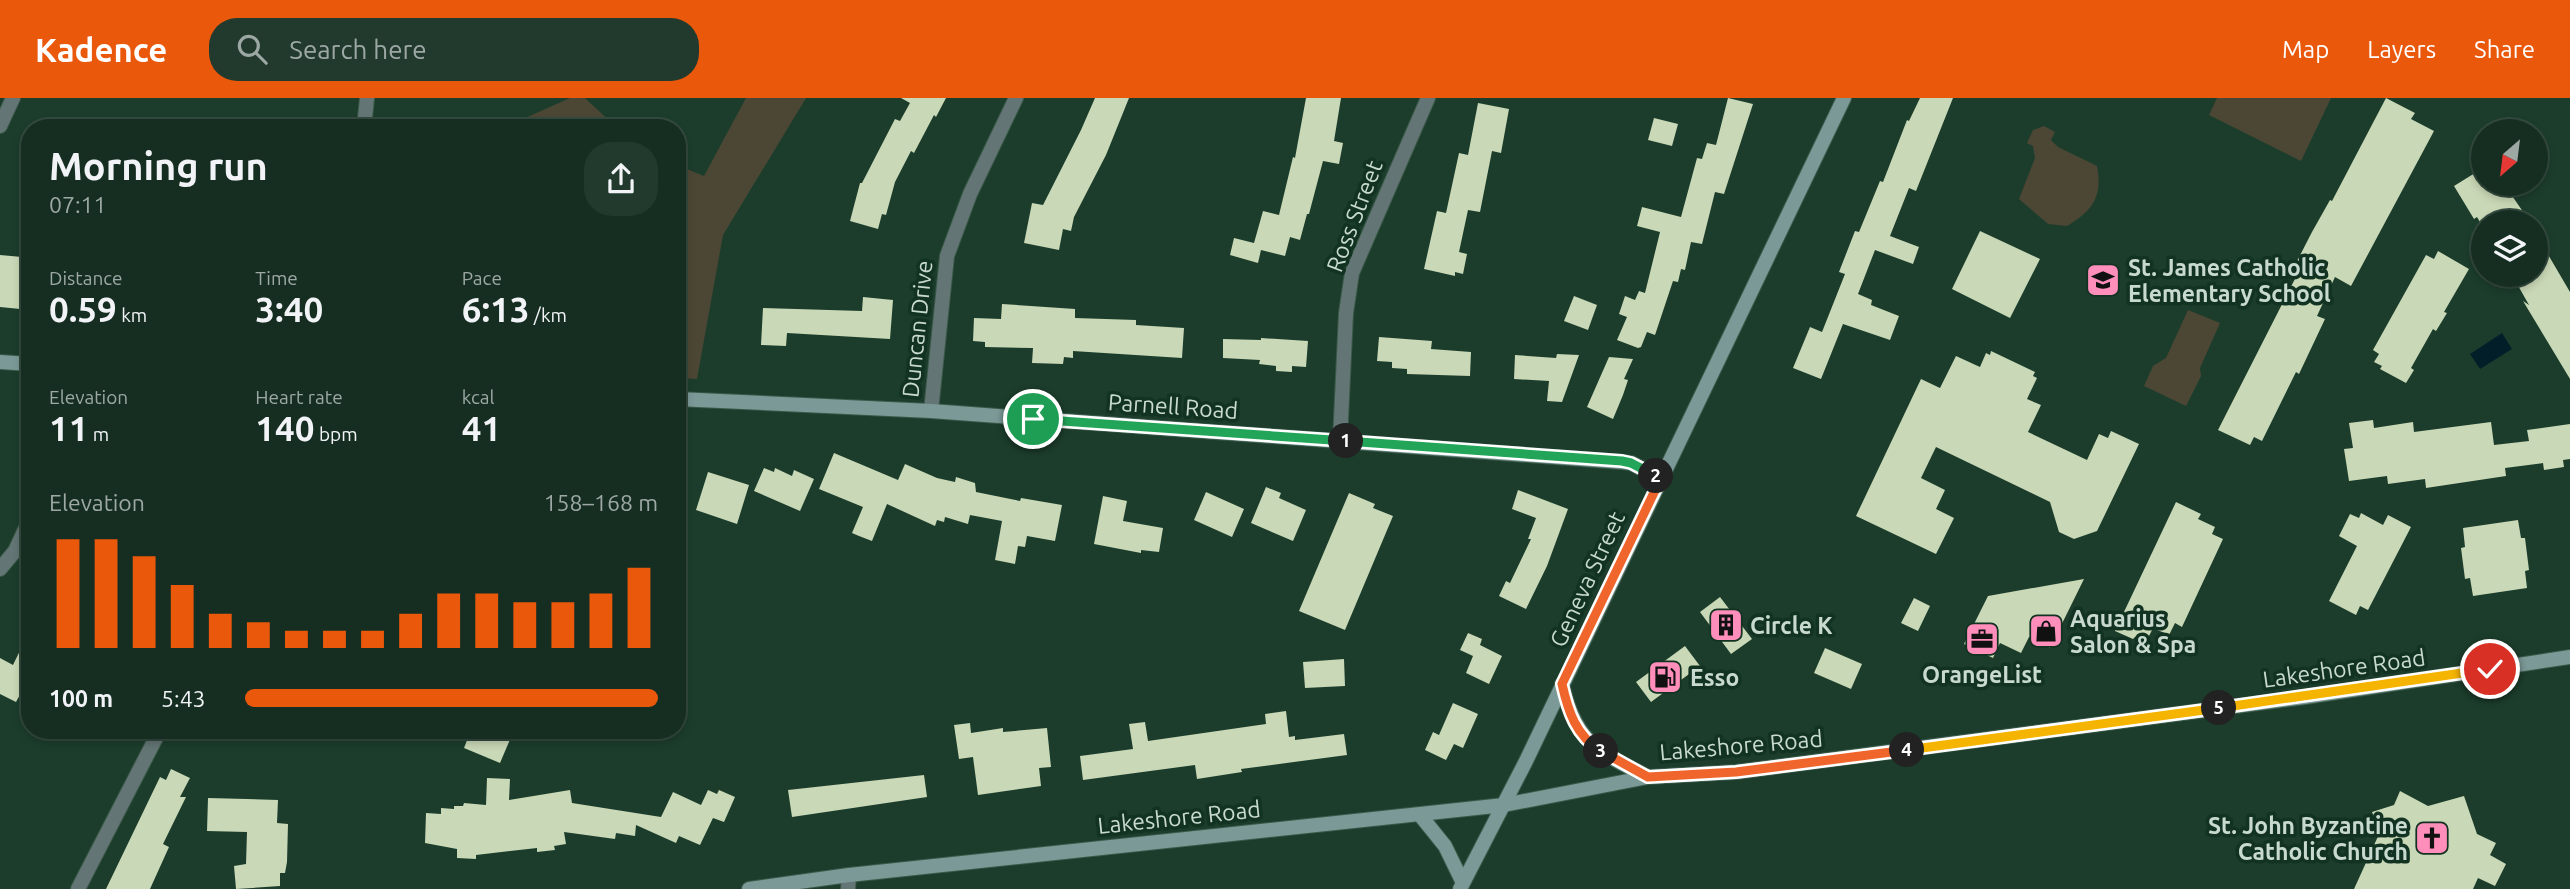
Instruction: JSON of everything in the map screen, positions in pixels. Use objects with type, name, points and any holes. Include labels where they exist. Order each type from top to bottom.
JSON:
[{"type":"main road","name":"Geneva Street","points":[[1461,886],[1504,805],[1844,98]]},
{"type":"main road","points":[[0,362],[21,363]]},
{"type":"main road","name":"Parnell Road","points":[[686,399],[931,411],[1622,461],[1661,478]]},
{"type":"main road","name":"Lakeshore Road","points":[[749,889],[848,882],[1504,805],[1648,777],[1750,770],[2305,697],[2570,657]]},
{"type":"main road","points":[[1562,684],[1567,707],[1577,729],[1592,746],[1648,777]]},
{"type":"main road","points":[[1420,815],[1445,846],[1461,886]]},
{"type":"street","points":[[0,126],[13,98]]},
{"type":"street","points":[[365,119],[366,98]]},
{"type":"street","name":"Duncan Drive","points":[[931,411],[947,256],[970,194],[1016,98]]},
{"type":"street","name":"Ross Street","points":[[1340,440],[1346,313],[1352,273],[1428,98]]},
{"type":"street","points":[[0,569],[15,551],[21,538]]},
{"type":"street","points":[[78,889],[155,739]]},
{"type":"shaded area","points":[[570,98],[585,98],[607,119],[523,119]]},
{"type":"shaded area","points":[[746,98],[806,98],[723,235],[697,379],[686,378],[686,169],[704,176]]},
{"type":"shaded area","points":[[2217,98],[2331,98],[2301,161],[2209,115]]},
{"type":"shaded area","points":[[2044,126],[2055,132],[2051,140],[2058,147],[2097,166],[2098,186],[2094,202],[2083,215],[2067,226],[2048,224],[2019,199],[2035,158],[2033,146],[2027,143],[2033,130]]},
{"type":"shaded area","points":[[2188,310],[2220,323],[2200,368],[2201,376],[2186,406],[2144,386],[2153,366],[2166,358]]},
{"type":"water","points":[[2502,333],[2512,349],[2480,369],[2470,354]]},
{"type":"building","points":[[901,98],[946,98],[914,153],[911,151],[895,182],[886,215],[882,214],[878,229],[850,221],[860,183],[895,119],[900,121],[910,103]]},
{"type":"building","points":[[1095,98],[1129,98],[1106,155],[1074,217],[1071,231],[1063,229],[1059,250],[1024,243],[1032,203],[1043,205]]},
{"type":"building","points":[[1306,98],[1341,98],[1334,141],[1343,143],[1339,164],[1323,161],[1300,240],[1290,237],[1285,256],[1261,250],[1258,263],[1230,255],[1234,238],[1254,243],[1263,211],[1279,215],[1293,157],[1295,158]]},
{"type":"building","points":[[1728,98],[1753,104],[1724,194],[1715,192],[1702,244],[1691,242],[1685,270],[1681,269],[1678,282],[1673,281],[1655,335],[1647,332],[1641,347],[1638,348],[1617,340],[1627,317],[1619,314],[1625,296],[1635,300],[1639,291],[1645,293],[1660,232],[1637,226],[1642,207],[1681,217],[1697,158],[1702,159],[1707,143],[1716,145]]},
{"type":"building","points":[[1920,98],[1953,98],[1916,191],[1909,188],[1890,236],[1919,247],[1913,264],[1875,250],[1858,294],[1872,300],[1871,305],[1899,316],[1890,340],[1843,324],[1821,379],[1793,368],[1810,327],[1822,332],[1845,274],[1839,272],[1855,231],[1859,232],[1880,181],[1883,182],[1907,120],[1909,121]]},
{"type":"building","points":[[2386,98],[2415,113],[2411,119],[2434,131],[2351,286],[2335,277],[2317,316],[2325,319],[2299,374],[2296,372],[2262,441],[2254,437],[2250,445],[2218,430],[2299,271],[2293,269]]},
{"type":"building","points":[[1478,103],[1509,109],[1501,153],[1492,151],[1480,212],[1468,210],[1459,252],[1467,254],[1463,274],[1455,272],[1455,276],[1424,269],[1437,211],[1446,213],[1459,153],[1468,155]]},
{"type":"building","points":[[1654,118],[1678,124],[1672,146],[1648,140]]},
{"type":"building","points":[[2471,175],[2471,196],[2512,196],[2522,210],[2471,210],[2471,214],[2454,186]]},
{"type":"building","points":[[1980,231],[2040,259],[2010,318],[1952,289]]},
{"type":"building","points":[[2438,251],[2469,269],[2444,312],[2447,313],[2436,331],[2433,329],[2411,368],[2414,370],[2406,383],[2380,369],[2382,366],[2374,362],[2379,354],[2373,350],[2426,255],[2434,259]]},
{"type":"building","points":[[2548,254],[2570,292],[2570,379],[2523,301],[2529,305],[2519,287],[2548,287]]},
{"type":"building","points":[[0,255],[21,257],[20,309],[0,307]]},
{"type":"building","points":[[1574,296],[1597,305],[1588,330],[1564,321]]},
{"type":"building","points":[[863,297],[893,300],[890,339],[787,333],[786,346],[761,345],[763,308],[862,311]]},
{"type":"building","points":[[1002,304],[1075,309],[1075,318],[1136,320],[1136,325],[1184,328],[1182,358],[1073,351],[1073,358],[1064,357],[1063,364],[1032,363],[1033,348],[985,347],[985,342],[973,341],[974,318],[1001,319]]},
{"type":"building","points":[[1379,337],[1432,341],[1431,349],[1471,352],[1470,376],[1407,374],[1407,369],[1392,368],[1392,362],[1377,361]]},
{"type":"building","points":[[1223,339],[1308,341],[1306,367],[1292,366],[1292,372],[1276,371],[1276,366],[1259,364],[1260,360],[1223,358]]},
{"type":"building","points":[[1991,351],[2035,372],[2033,376],[2037,378],[2027,399],[2041,405],[2028,432],[2087,460],[2099,434],[2108,438],[2111,431],[2139,444],[2097,531],[2074,539],[2059,532],[2050,502],[1936,447],[1921,478],[1945,490],[1936,509],[1954,518],[1936,554],[1856,516],[1921,379],[1940,388],[1956,356],[1980,367],[1986,353],[1990,355]]},
{"type":"building","points":[[1557,354],[1579,355],[1562,402],[1547,401],[1549,381],[1514,379],[1515,355],[1556,358]]},
{"type":"building","points":[[1609,357],[1633,359],[1624,379],[1628,380],[1613,419],[1587,407]]},
{"type":"building","points":[[2373,420],[2374,428],[2413,422],[2414,432],[2491,422],[2494,445],[2529,441],[2527,430],[2570,424],[2570,459],[2563,460],[2564,467],[2544,470],[2543,463],[2505,468],[2506,476],[2426,488],[2425,479],[2388,484],[2387,476],[2349,481],[2344,449],[2353,448],[2349,423]]},
{"type":"building","points":[[834,453],[898,480],[905,464],[937,478],[955,482],[956,477],[975,483],[976,492],[1020,501],[1021,498],[1062,505],[1055,541],[1027,536],[1025,547],[1018,546],[1015,564],[995,560],[1002,521],[970,515],[968,524],[945,517],[944,522],[937,520],[935,526],[887,504],[872,541],[859,536],[852,533],[863,507],[819,489]]},
{"type":"building","points":[[764,468],[774,472],[775,468],[792,476],[794,470],[814,479],[800,511],[754,491]]},
{"type":"building","points":[[708,472],[749,485],[737,524],[696,510]]},
{"type":"building","points":[[1266,487],[1281,493],[1279,498],[1306,510],[1293,541],[1251,523]]},
{"type":"building","points":[[1518,490],[1568,509],[1547,566],[1526,609],[1499,596],[1506,581],[1510,583],[1531,539],[1528,539],[1536,518],[1512,509]]},
{"type":"building","points":[[1206,492],[1244,509],[1232,537],[1194,520]]},
{"type":"building","points":[[1349,493],[1375,504],[1373,508],[1393,516],[1345,630],[1299,611]]},
{"type":"building","points":[[1103,496],[1127,501],[1123,521],[1163,528],[1159,552],[1141,550],[1141,553],[1094,544]]},
{"type":"building","points":[[2176,502],[2201,514],[2198,519],[2215,527],[2212,534],[2223,539],[2182,627],[2175,623],[2169,635],[2153,628],[2146,642],[2135,637],[2133,639],[2115,631]]},
{"type":"building","points":[[2361,513],[2383,525],[2388,515],[2411,527],[2368,610],[2360,606],[2356,615],[2329,601],[2357,546],[2339,536],[2350,514],[2359,518]]},
{"type":"building","points":[[2518,520],[2521,538],[2525,538],[2529,570],[2525,571],[2527,588],[2473,596],[2470,578],[2465,579],[2461,548],[2465,547],[2463,528]]},
{"type":"building","points":[[2084,579],[2050,648],[2029,637],[2021,653],[2000,643],[1993,658],[1964,644],[1988,596]]},
{"type":"building","name":"Circle K","points":[[1720,597],[1752,639],[1731,654],[1700,612]]},
{"type":"building","points":[[1914,598],[1930,606],[1918,631],[1901,623]]},
{"type":"building","points":[[1468,633],[1482,639],[1480,645],[1502,656],[1489,684],[1466,673],[1473,656],[1460,650]]},
{"type":"building","name":"Esso","points":[[1685,646],[1700,666],[1651,702],[1636,682]]},
{"type":"building","points":[[1825,648],[1862,664],[1851,689],[1814,673]]},
{"type":"building","points":[[21,649],[21,693],[16,702],[0,694],[0,658],[13,665]]},
{"type":"building","points":[[1344,659],[1345,686],[1305,688],[1303,662]]},
{"type":"building","points":[[1453,703],[1478,714],[1463,748],[1454,744],[1446,760],[1425,750],[1433,732],[1439,735]]},
{"type":"building","points":[[1286,711],[1289,737],[1295,736],[1295,740],[1344,734],[1347,755],[1241,769],[1242,772],[1197,779],[1195,765],[1083,780],[1080,756],[1133,749],[1129,724],[1145,722],[1148,741],[1266,724],[1265,714]]},
{"type":"building","points":[[970,723],[971,733],[1003,728],[1003,732],[1047,728],[1051,767],[1039,768],[1041,786],[978,795],[973,757],[959,759],[954,725]]},
{"type":"building","points":[[468,739],[510,739],[500,763],[464,748]]},
{"type":"building","points":[[171,769],[190,778],[180,797],[186,797],[163,844],[169,847],[150,889],[106,889],[160,777],[166,780]]},
{"type":"building","points":[[924,775],[927,797],[792,817],[788,790]]},
{"type":"building","points":[[487,778],[510,779],[509,800],[570,790],[572,803],[661,817],[673,792],[701,805],[708,790],[717,794],[719,790],[735,797],[724,822],[713,818],[700,845],[679,836],[676,843],[636,825],[635,836],[616,833],[615,839],[564,832],[566,844],[554,846],[555,850],[537,852],[537,848],[476,855],[476,859],[457,858],[457,849],[425,843],[426,813],[441,814],[441,808],[454,809],[454,806],[463,806],[464,803],[486,805]]},
{"type":"building","name":"St. John Byzantine Catholic Church","points":[[2400,791],[2428,806],[2464,796],[2477,834],[2496,843],[2490,855],[2506,864],[2495,886],[2478,878],[2473,889],[2354,889],[2380,832],[2372,812],[2394,805]]},
{"type":"building","points":[[208,798],[278,800],[277,823],[288,824],[287,862],[285,873],[280,873],[280,886],[236,889],[234,866],[246,864],[247,832],[207,831]]},
{"type":"place","name":"St. James Catholic Elementary School","points":[[2103,280]]},
{"type":"place","name":"Circle K","points":[[1726,625]]},
{"type":"place","name":"Aquarius Salon & Spa","points":[[2046,631]]},
{"type":"place","name":"OrangeList","points":[[1982,639]]},
{"type":"place","name":"Esso","points":[[1665,677]]},
{"type":"place","name":"St. John Byzantine Catholic Church","points":[[2432,838]]},
{"type":"route","points":[[1033,419],[1622,461],[1661,478],[1562,684],[1567,707],[1577,729],[1592,746],[1648,777],[1736,772],[2305,697],[2490,669]]}]
